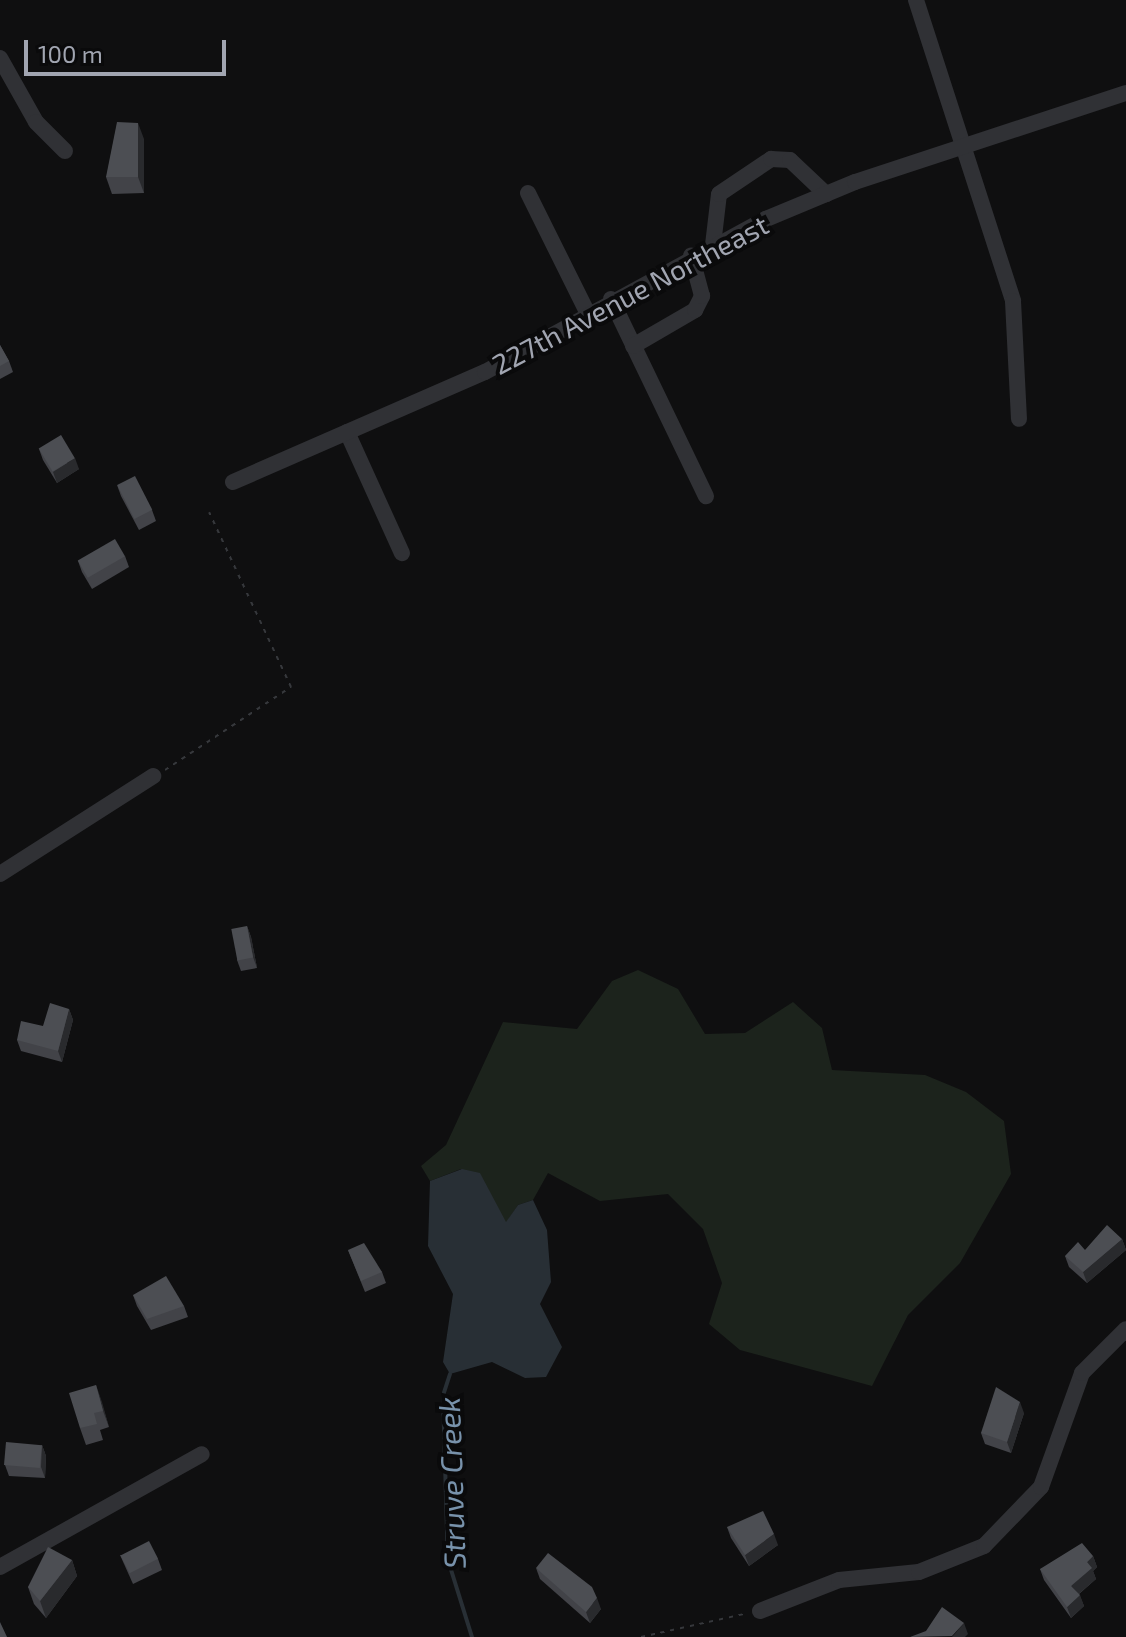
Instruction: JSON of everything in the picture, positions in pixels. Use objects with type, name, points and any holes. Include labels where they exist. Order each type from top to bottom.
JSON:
[{"type":"street","points":[[916,0],[967,144],[1013,301],[1019,419]]},
{"type":"street","points":[[0,58],[36,122],[65,151]]},
{"type":"street","name":"227th Avenue Northeast","points":[[233,482],[485,372],[691,255],[826,194],[1126,93]]},
{"type":"street","points":[[713,245],[719,194],[771,159],[790,160],[826,194]]},
{"type":"street","points":[[528,193],[587,312]]},
{"type":"street","points":[[633,346],[695,310],[702,296],[691,255]]},
{"type":"street","points":[[611,299],[706,496]]},
{"type":"street","points":[[347,432],[402,553]]},
{"type":"street","points":[[0,874],[153,776]]},
{"type":"street","points":[[760,1611],[839,1580],[919,1572],[984,1546],[1023,1511],[1054,1455],[1082,1373],[1126,1329]]},
{"type":"street","points":[[0,1567],[202,1454]]},
{"type":"path","points":[[153,776],[291,687],[209,512]]},
{"type":"path","points":[[641,1637],[760,1611]]},
{"type":"shaded area","points":[[638,970],[678,989],[705,1034],[745,1033],[793,1002],[822,1028],[832,1070],[925,1075],[966,1092],[1004,1121],[1011,1174],[960,1263],[908,1315],[872,1386],[740,1350],[709,1324],[722,1283],[703,1229],[668,1194],[600,1201],[548,1173],[533,1200],[518,1205],[506,1223],[461,1169],[430,1181],[421,1166],[446,1145],[503,1022],[577,1029],[612,981]]},
{"type":"shaded area","points":[[462,1169],[480,1173],[506,1222],[518,1205],[533,1200],[547,1230],[551,1282],[540,1304],[562,1347],[546,1377],[525,1378],[492,1362],[450,1374],[443,1362],[453,1294],[428,1246],[430,1181]]},
{"type":"building","points":[[117,122],[138,123],[138,177],[106,177]]},
{"type":"building","points":[[0,345],[9,361],[0,366]]},
{"type":"building","points":[[61,435],[75,458],[53,472],[39,448]]},
{"type":"building","points":[[135,476],[152,510],[134,519],[117,485]]},
{"type":"building","points":[[115,539],[125,556],[88,578],[78,560]]},
{"type":"building","points":[[247,926],[253,957],[237,960],[231,929]]},
{"type":"building","points":[[50,1003],[69,1009],[58,1051],[17,1040],[21,1021],[43,1026]]},
{"type":"building","points":[[1107,1225],[1122,1239],[1083,1272],[1065,1256],[1078,1242],[1085,1250]]},
{"type":"building","points":[[364,1243],[382,1272],[361,1281],[348,1250]]},
{"type":"building","points":[[166,1276],[184,1306],[147,1319],[133,1295]]},
{"type":"building","points":[[96,1385],[103,1411],[94,1413],[97,1424],[80,1428],[69,1393]]},
{"type":"building","points":[[996,1387],[1020,1402],[1007,1442],[981,1433]]},
{"type":"building","points":[[6,1442],[42,1445],[40,1468],[4,1465]]},
{"type":"building","points":[[763,1511],[774,1534],[745,1555],[727,1527]]},
{"type":"building","points":[[149,1541],[158,1559],[130,1573],[120,1556]]},
{"type":"building","points":[[1082,1543],[1093,1556],[1087,1562],[1092,1568],[1071,1586],[1080,1595],[1067,1607],[1040,1569]]},
{"type":"building","points":[[48,1547],[72,1560],[40,1601],[28,1587]]},
{"type":"building","points":[[548,1553],[592,1587],[597,1598],[586,1612],[536,1568]]},
{"type":"building","points":[[942,1607],[964,1623],[952,1636],[910,1637],[926,1631]]},
{"type":"building","points":[[0,1622],[7,1637],[0,1637]]},
{"type":"waterway","name":"Struve Creek","points":[[450,1374],[443,1396],[448,1560],[472,1637]]}]
